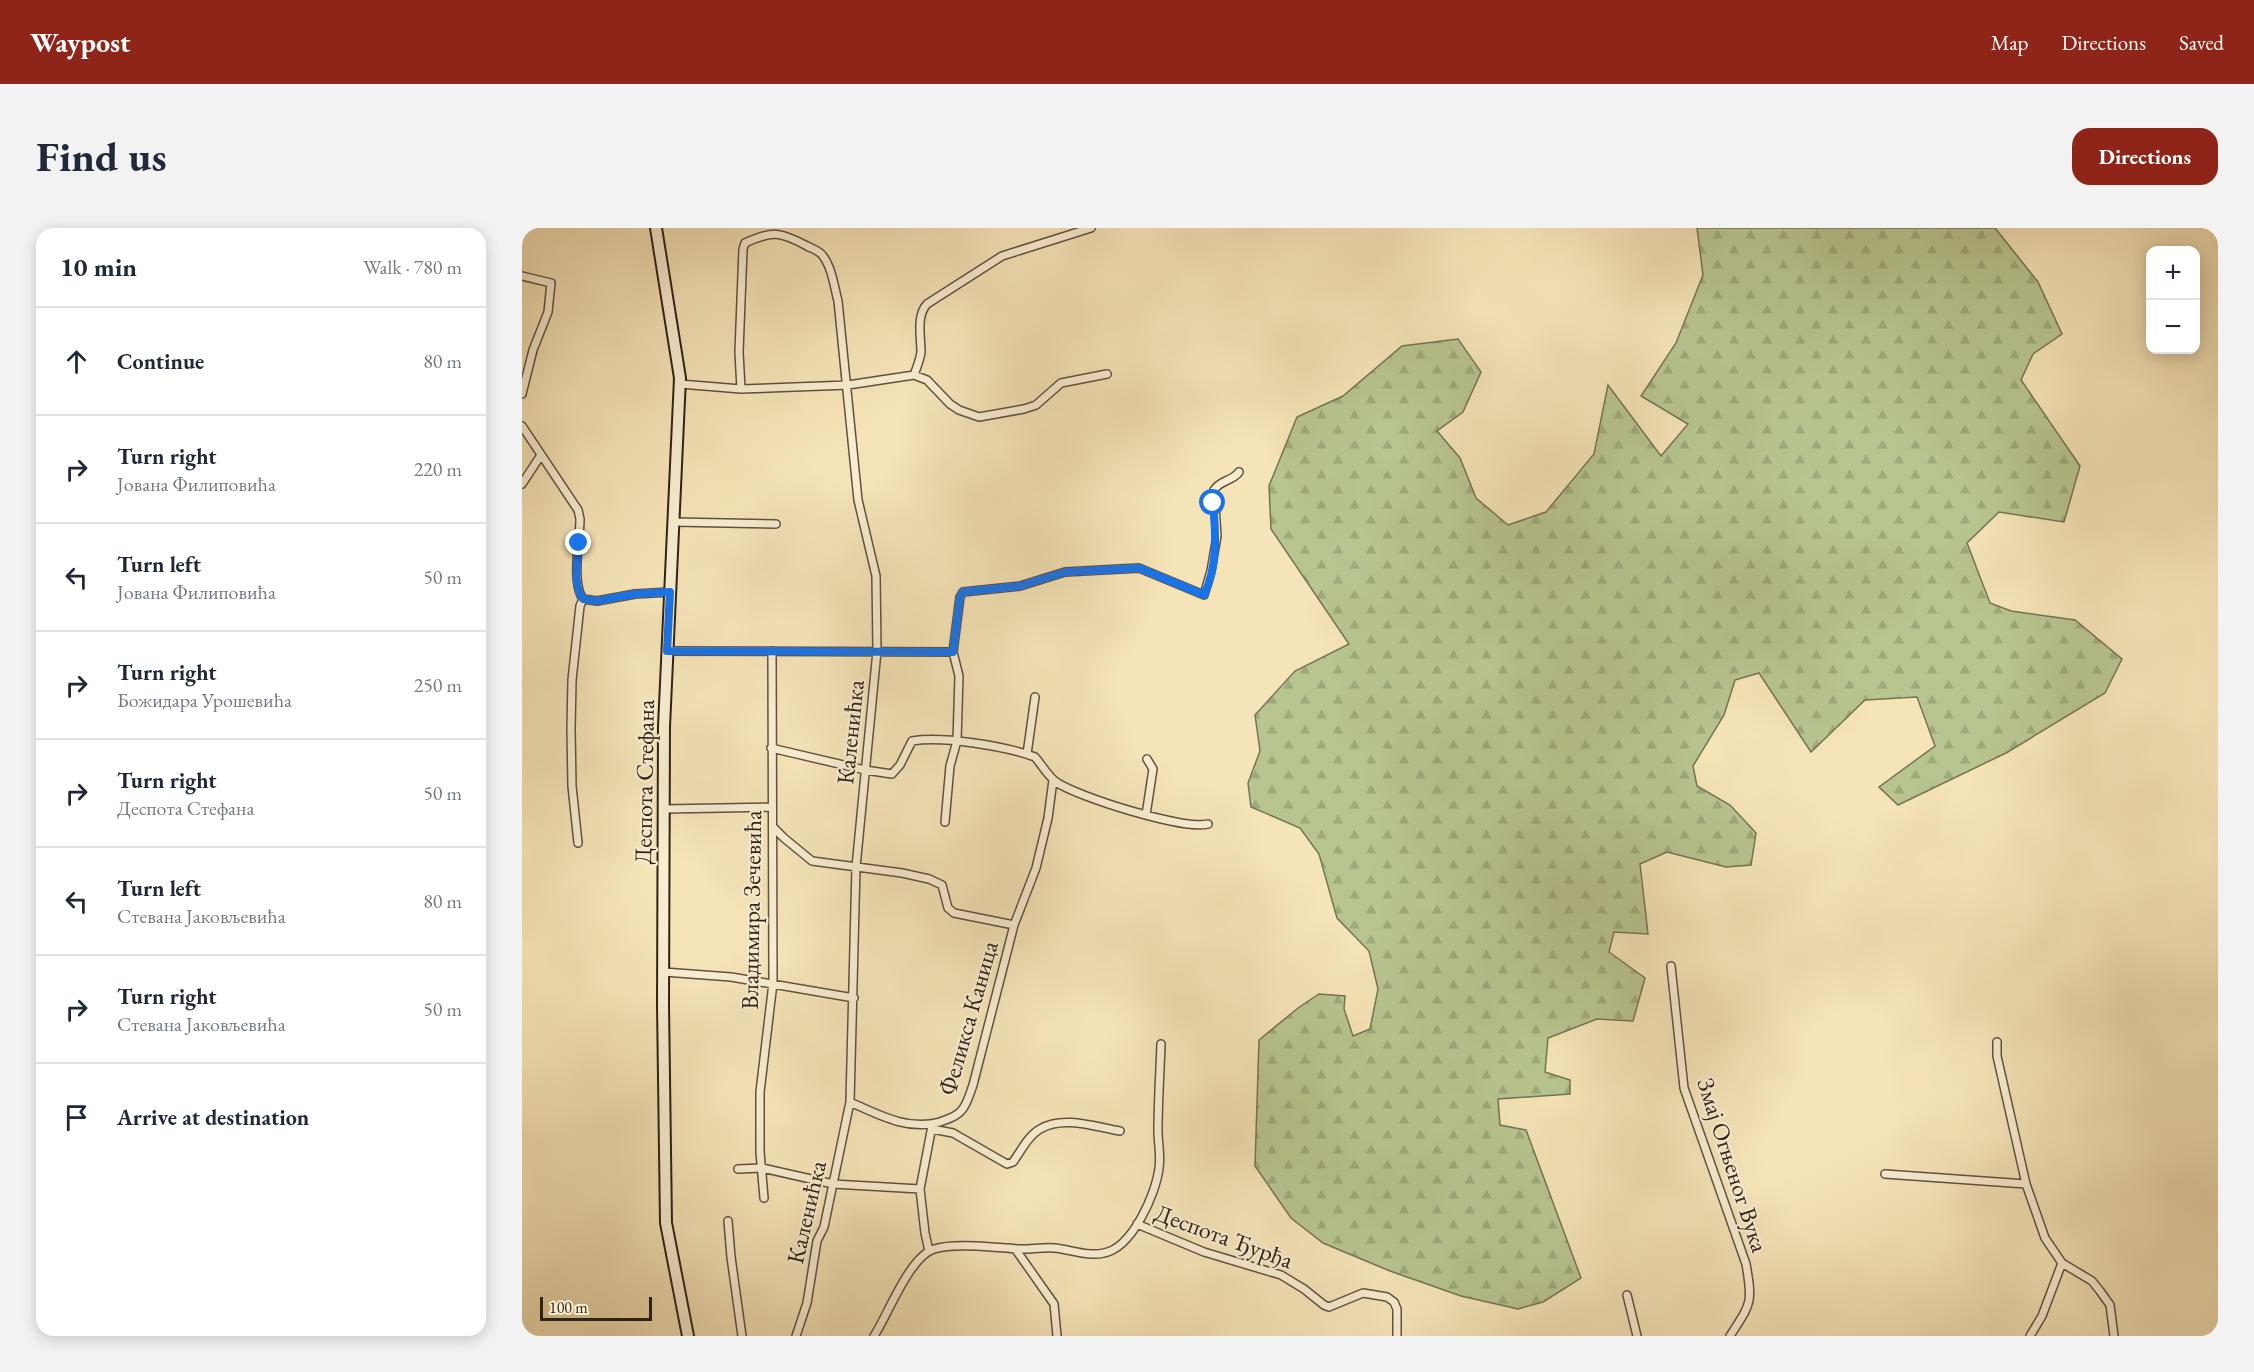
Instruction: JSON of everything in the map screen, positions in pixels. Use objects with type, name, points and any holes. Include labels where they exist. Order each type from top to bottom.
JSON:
[{"type":"main road","name":"Деспота Стефана","points":[[656,228],[681,384],[667,651],[664,972],[666,1223],[688,1336]]},
{"type":"street","points":[[914,375],[921,352],[920,322],[927,304],[1002,256],[1091,228]]},
{"type":"street","name":"Каленићка","points":[[741,389],[739,351],[743,249],[745,243],[751,240],[767,235],[785,234],[822,254],[829,267],[838,301],[858,500],[876,576],[877,651],[856,867],[850,1102],[824,1227],[815,1252],[807,1303],[796,1336]]},
{"type":"street","points":[[522,276],[551,283],[548,312],[533,350],[522,394]]},
{"type":"street","points":[[681,384],[741,389],[848,385],[914,375],[927,380],[959,410],[979,417],[1003,414],[1036,405],[1061,383],[1107,374]]},
{"type":"street","points":[[522,426],[579,510],[577,580],[578,592],[583,599],[597,601],[634,594],[670,592]]},
{"type":"street","points":[[522,484],[541,455]]},
{"type":"street","points":[[945,822],[950,766],[957,741],[959,676],[953,652],[960,597],[963,592],[1020,586],[1065,572],[1139,568],[1204,595],[1217,536],[1214,490],[1217,484],[1236,477],[1239,472]]},
{"type":"street","points":[[674,522],[776,524]]},
{"type":"street","points":[[578,843],[572,786],[572,680],[580,606],[583,599]]},
{"type":"street","points":[[667,651],[953,652]]},
{"type":"street","name":"Владимира Зечевића","points":[[764,1198],[760,1092],[773,983],[772,651]]},
{"type":"street","points":[[1027,754],[1035,697]]},
{"type":"street","points":[[771,748],[892,774],[900,765],[912,741],[929,738],[957,741],[1035,757],[1053,780],[1068,788],[1146,815],[1208,824]]},
{"type":"street","points":[[1146,815],[1153,769],[1147,759]]},
{"type":"street","name":"Феликса Каница","points":[[932,1126],[963,1110],[973,1085],[1014,925],[1036,868],[1048,818],[1053,780]]},
{"type":"street","points":[[664,809],[772,807]]},
{"type":"street","points":[[773,827],[812,861],[902,873],[929,879],[942,885],[948,908],[954,913],[1014,925]]},
{"type":"street","name":"Змај Огњеног Вука","points":[[1671,966],[1684,1088],[1746,1264],[1750,1289],[1750,1302],[1730,1336]]},
{"type":"street","points":[[664,972],[731,977],[854,998]]},
{"type":"street","points":[[1996,1042],[1997,1056],[2026,1184],[2045,1238],[2062,1263],[2092,1281],[2100,1291],[2109,1305],[2114,1336]]},
{"type":"street","points":[[874,1336],[912,1269],[918,1260],[929,1251],[957,1247],[1016,1250],[1043,1247],[1097,1254],[1114,1250],[1137,1224],[1145,1210],[1159,1168],[1161,1044]]},
{"type":"street","points":[[850,1102],[897,1122],[932,1126],[953,1133],[1007,1164],[1013,1162],[1034,1134],[1047,1126],[1077,1123],[1120,1131]]},
{"type":"street","points":[[929,1251],[920,1189],[932,1126]]},
{"type":"street","points":[[738,1169],[762,1168],[833,1184],[920,1189]]},
{"type":"street","points":[[1885,1174],[2026,1184]]},
{"type":"street","points":[[728,1221],[742,1336]]},
{"type":"street","name":"Деспота Ђурђа","points":[[1137,1224],[1204,1252],[1281,1275],[1304,1288],[1329,1307],[1363,1293],[1387,1297],[1394,1302],[1397,1309],[1397,1336]]},
{"type":"street","points":[[1016,1250],[1054,1304],[1057,1336]]},
{"type":"street","points":[[2030,1336],[2042,1316],[2062,1263]]},
{"type":"street","points":[[1627,1295],[1637,1336]]},
{"type":"green space","points":[[1697,228],[1995,228],[2038,282],[2062,334],[2033,354],[2021,380],[2080,466],[2064,522],[1999,512],[1967,543],[1990,603],[2011,611],[2075,620],[2122,659],[2105,693],[2006,753],[1898,805],[1879,787],[1935,746],[1917,697],[1865,700],[1811,752],[1759,673],[1735,680],[1724,715],[1693,766],[1697,786],[1730,805],[1756,833],[1751,865],[1726,867],[1667,852],[1640,864],[1648,934],[1614,932],[1609,952],[1645,978],[1633,1021],[1597,1019],[1548,1038],[1545,1072],[1570,1080],[1570,1094],[1498,1099],[1500,1125],[1526,1130],[1581,1278],[1543,1302],[1518,1309],[1461,1296],[1390,1271],[1323,1243],[1291,1218],[1255,1166],[1259,1040],[1319,994],[1345,996],[1344,1009],[1353,1036],[1370,1029],[1378,989],[1369,951],[1337,918],[1319,854],[1300,828],[1251,807],[1248,783],[1260,751],[1255,715],[1295,671],[1349,644],[1271,529],[1269,486],[1297,417],[1343,396],[1402,346],[1458,339],[1481,372],[1463,412],[1437,431],[1460,458],[1476,498],[1508,525],[1546,512],[1594,454],[1608,385],[1661,456],[1688,424],[1641,396],[1676,343],[1703,275]]},
{"type":"route","points":[[579,543],[577,580],[578,592],[583,599],[597,601],[634,594],[670,592],[667,651],[953,652],[960,597],[963,592],[1010,588],[1065,572],[1139,568],[1204,595],[1214,558],[1217,536],[1213,503]]}]
